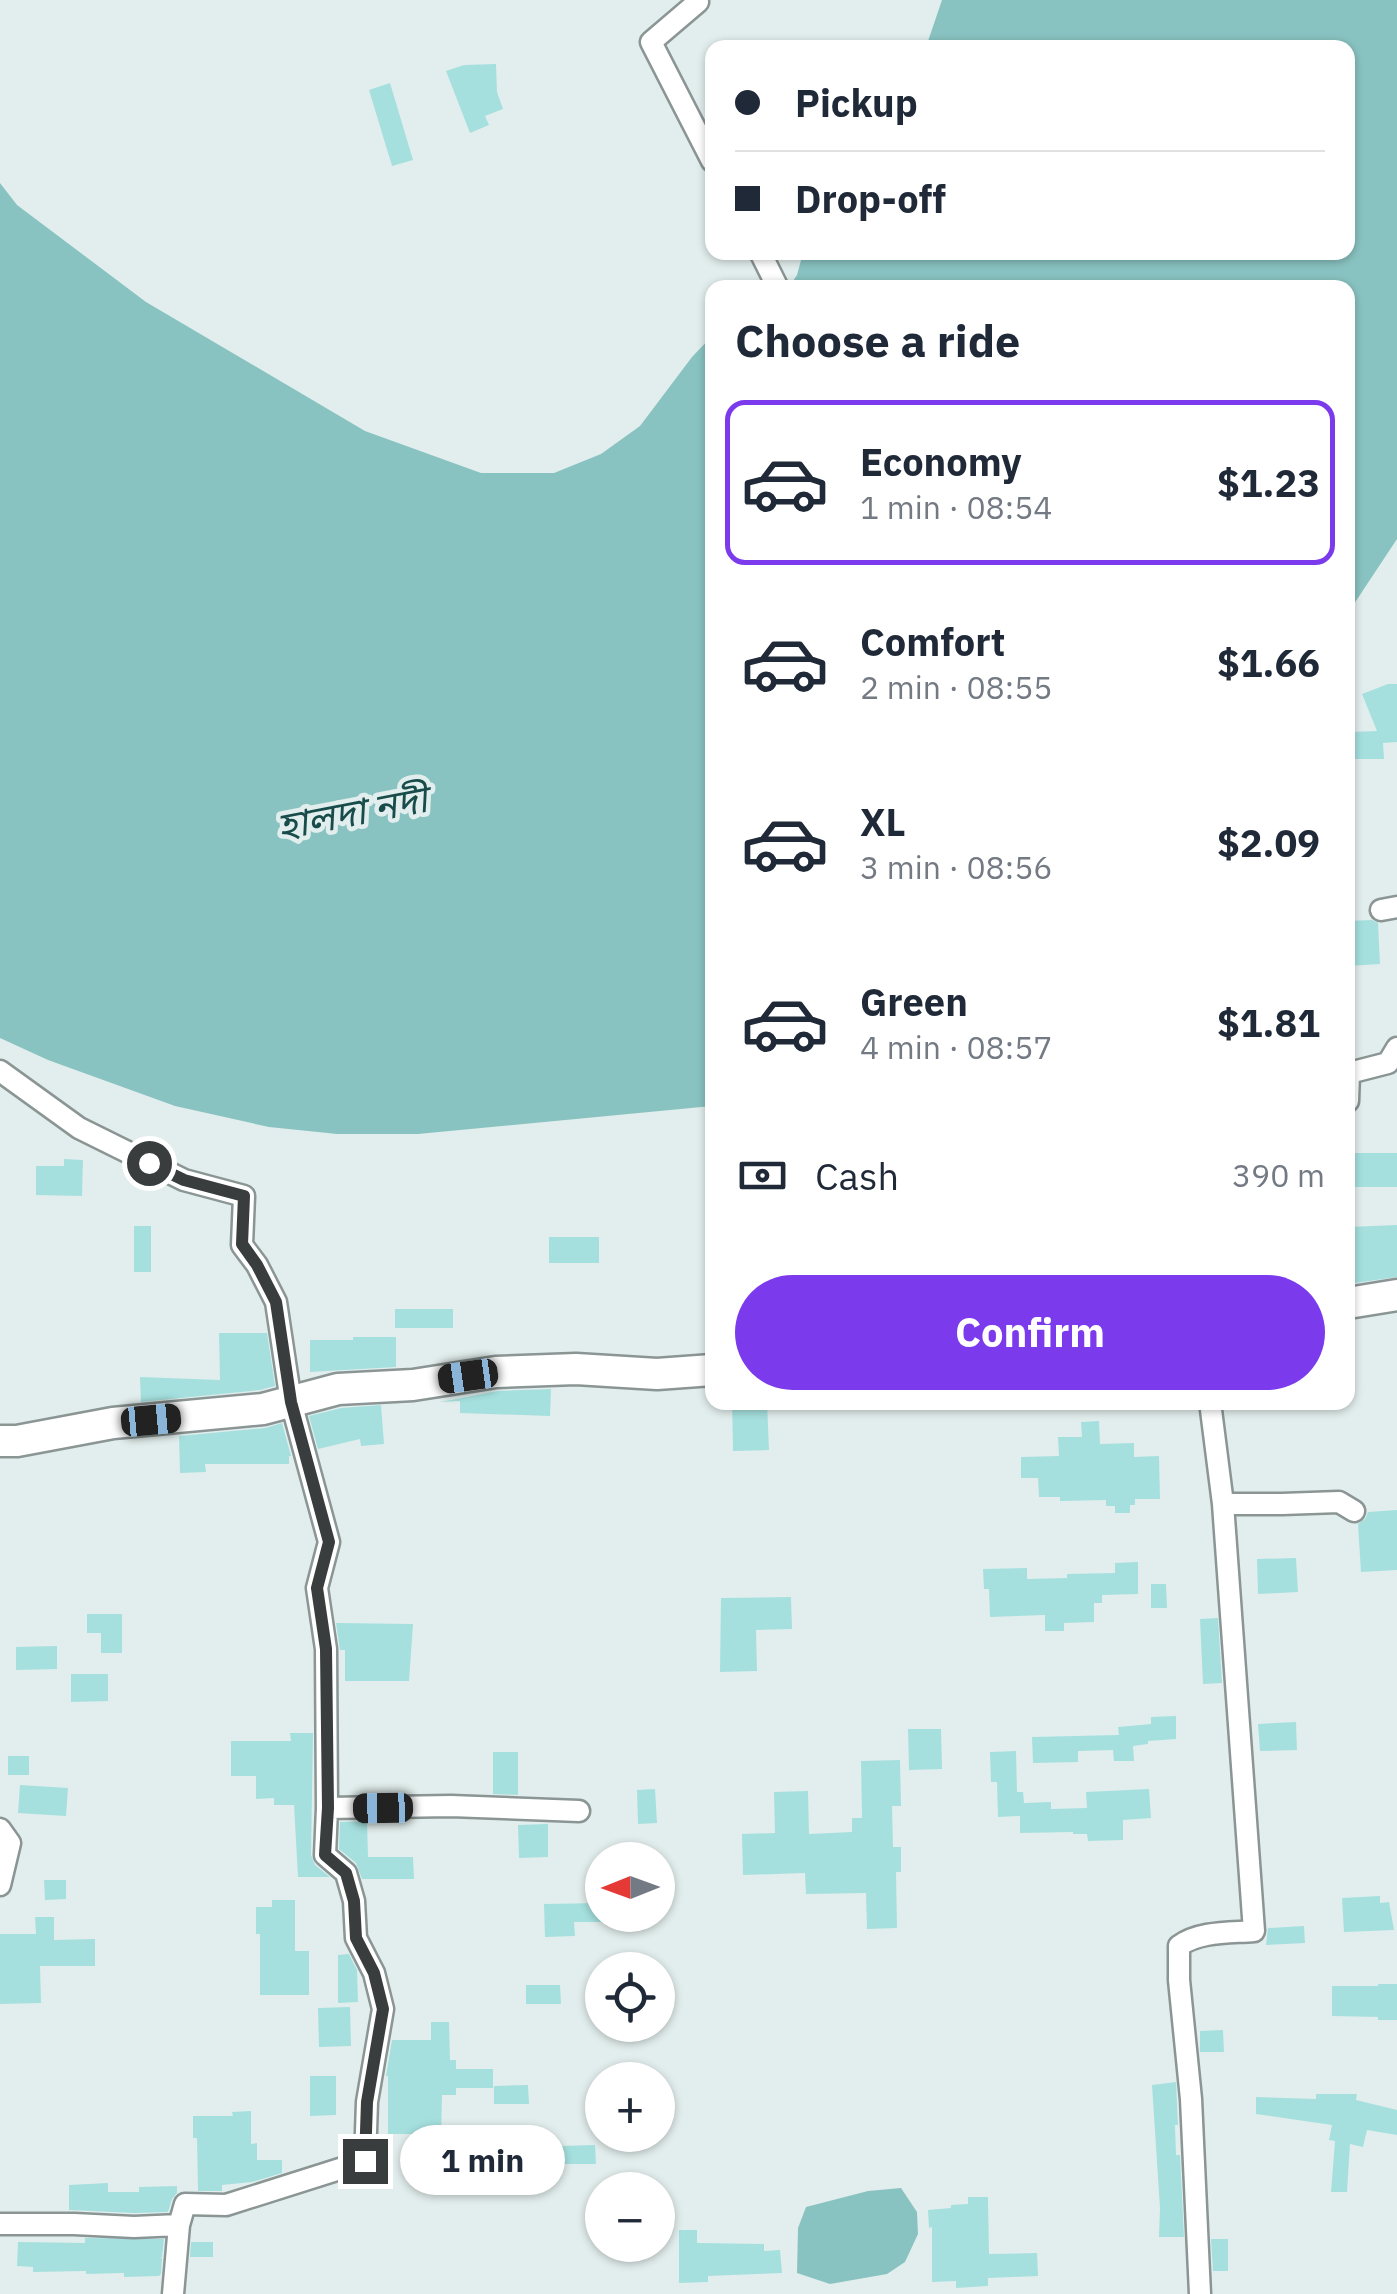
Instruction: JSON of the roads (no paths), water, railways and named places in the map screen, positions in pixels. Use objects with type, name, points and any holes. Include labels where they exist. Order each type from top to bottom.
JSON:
[{"type":"street","points":[[696,0],[651,42],[705,147]]},
{"type":"street","points":[[1355,1071],[1388,1063],[1397,1048]]},
{"type":"street","points":[[0,1070],[79,1128],[184,1180],[244,1196],[242,1244],[276,1302],[291,1402],[329,1542],[317,1588],[326,1649],[325,1855],[346,1873],[354,1901],[356,1938],[374,1973],[383,2009],[367,2102],[365,2161],[226,2205],[185,2204],[179,2224],[173,2294]]},
{"type":"street","points":[[1355,1302],[1397,1295]]},
{"type":"street","points":[[0,1441],[114,1423],[264,1409],[338,1389],[413,1385],[496,1372],[576,1369],[657,1374],[705,1371]]},
{"type":"street","points":[[1200,2294],[1179,1946],[1203,1936],[1254,1931],[1223,1504],[1211,1410]]},
{"type":"street","points":[[1223,1504],[1340,1502],[1354,1511]]},
{"type":"street","points":[[328,1808],[579,1810]]},
{"type":"street","points":[[0,1829],[10,1843],[0,1886]]},
{"type":"street","points":[[0,2224],[134,2228],[179,2224]]},
{"type":"water","points":[[942,0],[1397,0],[1397,539],[1355,602],[1355,280],[794,280],[801,260],[1355,260],[1355,40],[928,40]]},
{"type":"water","name":"হালদা নদী","points":[[0,183],[17,205],[146,302],[365,431],[481,473],[554,473],[601,454],[640,426],[705,343],[705,1107],[418,1134],[337,1134],[269,1127],[175,1106],[48,1060],[0,1038]]},
{"type":"water","points":[[901,2188],[917,2212],[918,2234],[905,2262],[887,2274],[830,2284],[797,2273],[798,2228],[806,2207],[868,2191]]}]
